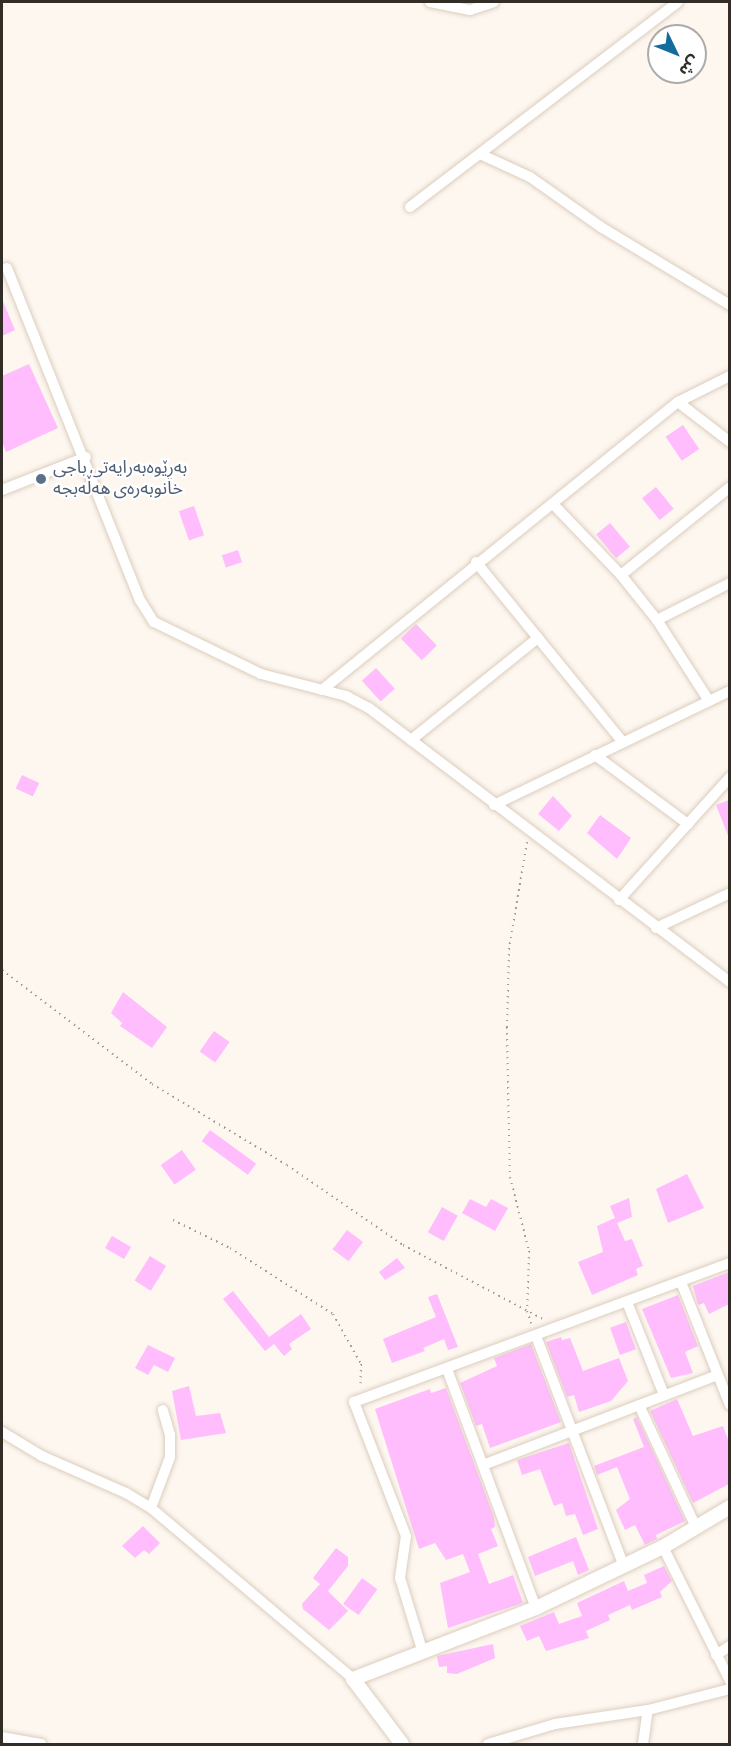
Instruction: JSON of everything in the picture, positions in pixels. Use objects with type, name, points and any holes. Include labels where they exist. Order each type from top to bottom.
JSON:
[{"type":"street","points":[[430,2],[470,10],[494,2]]},
{"type":"street","points":[[410,207],[678,2]]},
{"type":"street","points":[[480,154],[530,177],[601,227],[729,305]]},
{"type":"street","points":[[7,268],[86,457],[140,600],[154,622],[261,674],[360,703],[411,740],[528,833],[729,982]]},
{"type":"street","points":[[322,690],[476,562],[554,505],[678,402],[729,376]]},
{"type":"street","points":[[678,402],[729,442]]},
{"type":"street","points":[[2,490],[86,457]]},
{"type":"street","points":[[621,575],[729,487]]},
{"type":"street","points":[[554,505],[621,575],[657,620],[709,700]]},
{"type":"street","points":[[476,562],[623,742]]},
{"type":"street","points":[[657,620],[729,583]]},
{"type":"street","points":[[411,740],[538,638]]},
{"type":"street","points":[[494,805],[729,691]]},
{"type":"street","points":[[595,755],[688,824]]},
{"type":"street","points":[[619,900],[729,777]]},
{"type":"street","points":[[656,928],[729,893]]},
{"type":"street","points":[[423,1653],[400,1578],[406,1536],[354,1402],[559,1328],[729,1263]]},
{"type":"street","points":[[681,1282],[729,1405]]},
{"type":"street","points":[[627,1302],[664,1395]]},
{"type":"street","points":[[536,1336],[624,1567]]},
{"type":"street","points":[[447,1369],[536,1608]]},
{"type":"street","points":[[483,1465],[717,1375]]},
{"type":"street","points":[[639,1405],[696,1527]]},
{"type":"street","points":[[151,1508],[170,1457],[170,1435],[163,1410]]},
{"type":"street","points":[[2,1432],[42,1456],[126,1493],[151,1508],[353,1679],[402,1744]]},
{"type":"street","points":[[353,1679],[536,1608],[663,1547],[729,1507]]},
{"type":"street","points":[[663,1547],[729,1681]]},
{"type":"street","points":[[716,1655],[729,1646]]},
{"type":"street","points":[[488,1744],[564,1722],[648,1710],[729,1689]]},
{"type":"street","points":[[643,1744],[648,1710]]},
{"type":"street","points":[[2,1737],[41,1744]]},
{"type":"path","points":[[528,833],[506,984],[510,1177],[529,1251],[527,1311],[536,1336]]},
{"type":"path","points":[[2,970],[152,1083],[287,1165],[403,1245],[559,1328]]},
{"type":"path","points":[[173,1220],[230,1248],[333,1314],[361,1364],[362,1384],[354,1402]]},
{"type":"building","points":[[2,299],[15,330],[2,336]]},
{"type":"building","points":[[29,364],[58,428],[6,452],[2,442],[2,376]]},
{"type":"building","points":[[683,425],[699,449],[682,461],[666,437]]},
{"type":"building","points":[[656,487],[674,509],[660,520],[642,498]]},
{"type":"building","points":[[194,506],[204,535],[189,541],[179,511]]},
{"type":"building","points":[[610,523],[630,547],[616,558],[596,535]]},
{"type":"building","points":[[238,550],[242,562],[226,568],[222,555]]},
{"type":"building","points":[[416,624],[437,646],[422,660],[401,639]]},
{"type":"building","points":[[376,668],[395,689],[381,702],[362,681]]},
{"type":"building","points":[[22,775],[39,783],[33,797],[16,789]]},
{"type":"building","points":[[553,796],[572,816],[559,831],[538,814]]},
{"type":"building","points":[[729,800],[729,838],[716,805]]},
{"type":"building","points":[[600,815],[631,838],[617,859],[587,833]]},
{"type":"building","points":[[123,992],[167,1027],[152,1048],[120,1026],[122,1023],[111,1013]]},
{"type":"building","points":[[214,1031],[230,1042],[215,1062],[200,1051]]},
{"type":"building","points":[[210,1130],[256,1164],[248,1175],[202,1141]]},
{"type":"building","points":[[182,1150],[196,1170],[174,1185],[161,1165]]},
{"type":"building","points":[[687,1174],[704,1208],[668,1223],[656,1189]]},
{"type":"building","points":[[629,1198],[632,1217],[617,1223],[625,1241],[632,1239],[643,1266],[636,1269],[638,1275],[592,1295],[578,1262],[603,1252],[597,1226],[615,1218],[610,1206]]},
{"type":"building","points":[[470,1199],[486,1207],[491,1199],[508,1208],[495,1231],[462,1213]]},
{"type":"building","points":[[442,1207],[458,1216],[444,1241],[428,1232]]},
{"type":"building","points":[[347,1230],[363,1242],[349,1261],[333,1249]]},
{"type":"building","points":[[112,1236],[131,1247],[124,1259],[105,1248]]},
{"type":"building","points":[[150,1256],[166,1266],[151,1291],[135,1281]]},
{"type":"building","points":[[397,1258],[405,1268],[385,1280],[379,1272]]},
{"type":"building","points":[[729,1272],[729,1304],[709,1314],[704,1303],[698,1305],[693,1286]]},
{"type":"building","points":[[233,1291],[269,1337],[301,1314],[311,1329],[289,1344],[292,1349],[284,1356],[274,1344],[265,1351],[223,1299]]},
{"type":"building","points":[[437,1294],[458,1347],[448,1350],[444,1339],[423,1348],[425,1351],[392,1363],[383,1339],[436,1317],[428,1297]]},
{"type":"building","points":[[678,1295],[698,1346],[685,1352],[693,1373],[671,1378],[642,1309]]},
{"type":"building","points":[[626,1322],[636,1349],[620,1355],[610,1328]]},
{"type":"building","points":[[561,1337],[562,1340],[570,1338],[583,1371],[619,1358],[628,1381],[611,1401],[579,1412],[574,1395],[567,1397],[546,1342]]},
{"type":"building","points":[[531,1344],[561,1422],[490,1448],[482,1424],[476,1426],[460,1383],[497,1366],[494,1358]]},
{"type":"building","points":[[148,1345],[175,1358],[168,1372],[154,1365],[148,1375],[135,1368]]},
{"type":"building","points":[[189,1386],[196,1416],[220,1413],[226,1433],[181,1440],[172,1391]]},
{"type":"building","points":[[446,1388],[494,1517],[495,1527],[491,1529],[498,1546],[478,1554],[489,1584],[513,1575],[523,1603],[448,1628],[440,1583],[470,1572],[463,1554],[446,1560],[435,1543],[419,1549],[375,1409],[430,1389],[431,1393]]},
{"type":"building","points":[[677,1399],[693,1436],[723,1426],[729,1442],[729,1484],[693,1503],[650,1411]]},
{"type":"building","points":[[637,1417],[685,1521],[656,1535],[657,1539],[645,1545],[635,1525],[625,1530],[616,1510],[630,1499],[617,1467],[597,1475],[594,1466],[644,1447],[633,1419]]},
{"type":"building","points":[[569,1443],[598,1529],[583,1535],[575,1514],[566,1516],[562,1503],[554,1506],[540,1469],[522,1475],[517,1460]]},
{"type":"building","points":[[143,1526],[160,1543],[149,1554],[144,1550],[135,1558],[122,1546]]},
{"type":"building","points":[[576,1537],[589,1570],[578,1575],[573,1561],[535,1576],[528,1557]]},
{"type":"building","points":[[336,1548],[348,1557],[348,1566],[328,1591],[348,1611],[329,1630],[303,1609],[302,1604],[320,1584],[313,1578]]},
{"type":"building","points":[[664,1566],[672,1581],[660,1592],[662,1597],[632,1610],[630,1605],[608,1615],[610,1620],[586,1631],[589,1638],[546,1651],[539,1636],[527,1641],[520,1626],[554,1612],[559,1624],[582,1616],[577,1603],[624,1581],[628,1591],[647,1583],[644,1575]]},
{"type":"building","points":[[362,1578],[377,1589],[359,1615],[343,1604]]},
{"type":"building","points":[[493,1644],[495,1658],[457,1674],[447,1673],[447,1666],[439,1667],[437,1656]]},
{"type":"place","name":"بەڕێوەبەرایەتی باجی خانوبەرەی هەڵەبجە","points":[[41,479]]}]
